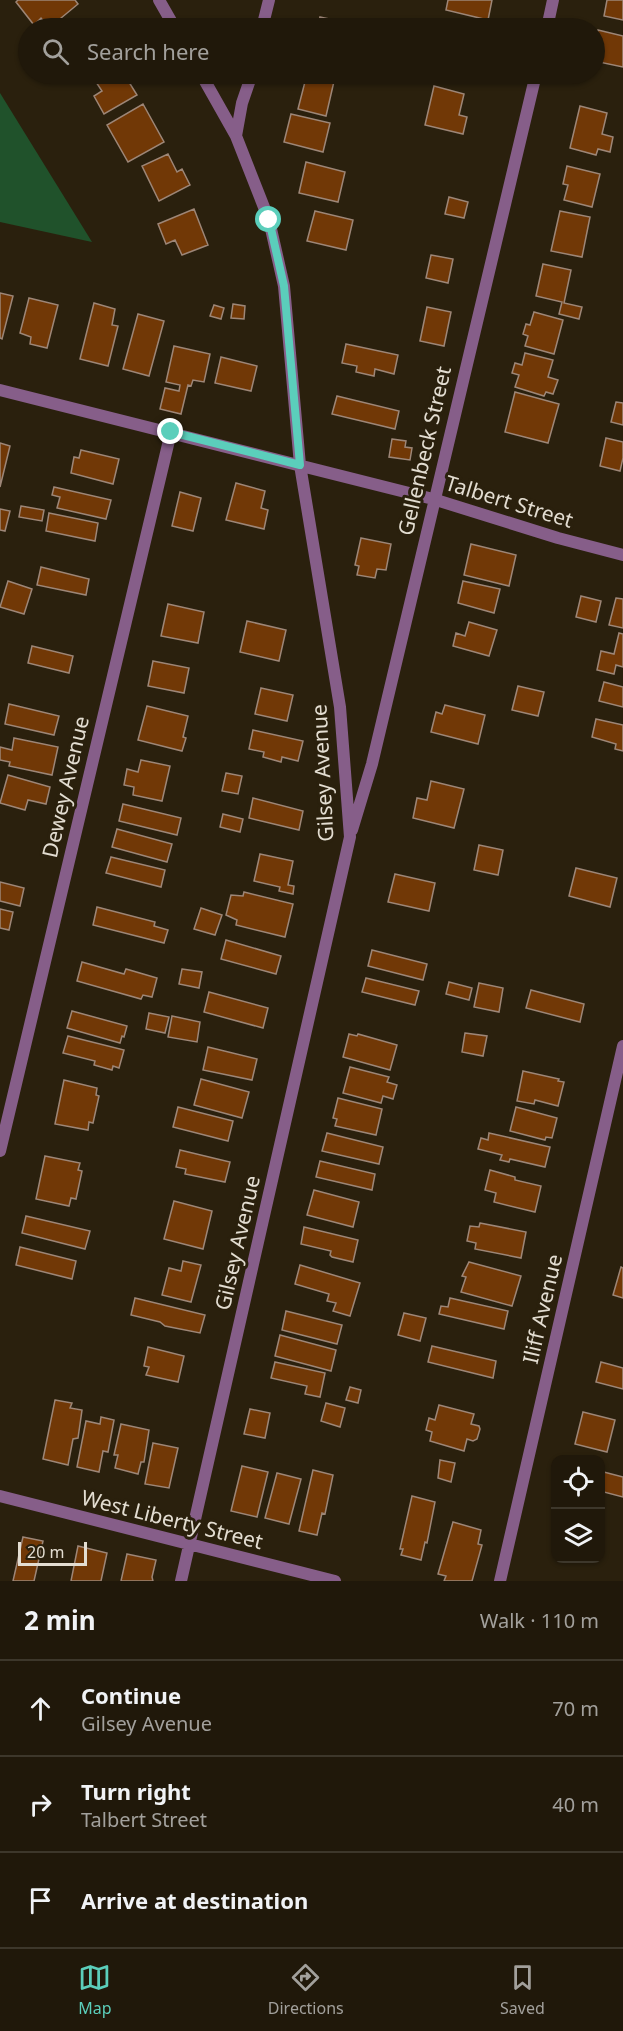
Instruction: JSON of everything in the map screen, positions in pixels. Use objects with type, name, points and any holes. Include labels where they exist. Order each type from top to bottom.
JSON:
[{"type":"street","points":[[159,0],[169,18]]},
{"type":"street","points":[[264,18],[269,0]]},
{"type":"street","points":[[550,18],[554,0]]},
{"type":"street","name":"Gilsey Avenue","points":[[182,1581],[350,837],[340,707],[300,465],[284,286],[269,220],[236,136],[207,84]]},
{"type":"street","points":[[236,136],[242,103],[249,84]]},
{"type":"street","name":"Gellenbeck Street","points":[[350,837],[372,764],[433,499],[534,84]]},
{"type":"street","name":"Talbert Street","points":[[0,390],[433,499],[558,538],[623,555]]},
{"type":"street","name":"Dewey Avenue","points":[[0,1151],[171,432]]},
{"type":"street","name":"Iliff Avenue","points":[[500,1581],[623,1046]]},
{"type":"street","name":"West Liberty Street","points":[[0,1496],[335,1581]]},
{"type":"green space","points":[[0,93],[92,242],[0,222]]},
{"type":"building","points":[[18,0],[75,0],[78,4],[61,18],[29,18],[16,2]]},
{"type":"building","points":[[448,0],[492,0],[488,18],[446,10]]},
{"type":"building","points":[[607,0],[623,0],[623,20],[604,16]]},
{"type":"building","points":[[605,32],[623,36],[623,67],[605,63]]},
{"type":"building","points":[[97,84],[130,84],[137,95],[104,114],[94,96],[102,91]]},
{"type":"building","points":[[304,84],[333,84],[326,116],[298,109]]},
{"type":"building","points":[[434,86],[464,94],[459,115],[467,117],[463,134],[425,125]]},
{"type":"building","points":[[143,104],[164,142],[128,162],[107,125]]},
{"type":"building","points":[[580,106],[607,113],[602,134],[613,137],[610,152],[598,149],[596,155],[570,148]]},
{"type":"building","points":[[291,114],[330,123],[323,152],[284,142]]},
{"type":"building","points":[[168,154],[177,172],[182,169],[190,185],[159,201],[142,166]]},
{"type":"building","points":[[306,162],[345,172],[338,202],[299,193]]},
{"type":"building","points":[[567,166],[600,174],[592,207],[564,200],[568,185],[563,184]]},
{"type":"building","points":[[449,197],[468,202],[464,218],[445,214]]},
{"type":"building","points":[[194,209],[208,245],[182,255],[175,240],[166,244],[158,224]]},
{"type":"building","points":[[315,211],[353,220],[346,250],[307,241]]},
{"type":"building","points":[[560,211],[590,217],[582,257],[551,251]]},
{"type":"building","points":[[431,255],[453,259],[448,283],[426,278]]},
{"type":"building","points":[[543,264],[571,270],[564,303],[582,307],[579,319],[559,314],[562,302],[536,296]]},
{"type":"building","points":[[0,293],[13,296],[2,339],[0,338]]},
{"type":"building","points":[[29,298],[58,305],[47,348],[30,344],[31,337],[20,333]]},
{"type":"building","points":[[94,303],[115,309],[112,325],[118,326],[108,366],[80,359]]},
{"type":"building","points":[[233,304],[245,306],[244,319],[231,318]]},
{"type":"building","points":[[214,305],[224,308],[221,319],[210,316]]},
{"type":"building","points":[[427,307],[451,312],[444,346],[420,341]]},
{"type":"building","points":[[534,312],[563,320],[554,354],[525,346],[528,336],[523,334],[526,324],[530,325]]},
{"type":"building","points":[[138,314],[164,321],[149,376],[123,369]]},
{"type":"building","points":[[346,344],[398,355],[394,374],[375,369],[374,376],[356,372],[357,366],[342,363]]},
{"type":"building","points":[[174,346],[210,354],[204,382],[193,380],[191,386],[188,385],[181,414],[160,409],[165,388],[179,391],[180,385],[166,382]]},
{"type":"building","points":[[525,353],[553,360],[548,377],[558,380],[553,394],[546,392],[544,396],[515,387],[519,375],[512,373],[515,363],[522,365]]},
{"type":"building","points":[[221,357],[257,366],[251,391],[215,383]]},
{"type":"building","points":[[515,392],[559,404],[548,443],[505,432]]},
{"type":"building","points":[[337,396],[399,411],[395,429],[332,414]]},
{"type":"building","points":[[616,402],[623,403],[623,425],[611,422]]},
{"type":"building","points":[[606,438],[623,442],[620,471],[600,466]]},
{"type":"building","points":[[392,439],[406,441],[405,447],[412,448],[410,460],[389,457]]},
{"type":"building","points":[[0,443],[10,446],[0,487]]},
{"type":"building","points":[[81,450],[119,459],[113,484],[71,473],[74,457],[79,458]]},
{"type":"building","points":[[236,483],[265,491],[261,508],[268,510],[264,529],[226,520]]},
{"type":"building","points":[[54,487],[111,500],[106,519],[57,508],[60,497],[52,495]]},
{"type":"building","points":[[180,492],[201,498],[193,531],[172,526]]},
{"type":"building","points":[[21,506],[44,510],[42,521],[19,517]]},
{"type":"building","points":[[0,509],[10,511],[5,531],[0,530]]},
{"type":"building","points":[[49,513],[98,523],[95,541],[46,531]]},
{"type":"building","points":[[361,538],[391,544],[386,570],[377,569],[375,578],[357,575],[359,566],[355,565]]},
{"type":"building","points":[[471,544],[516,555],[509,586],[464,575]]},
{"type":"building","points":[[41,567],[89,579],[86,595],[37,585]]},
{"type":"building","points":[[8,581],[32,589],[24,614],[0,607]]},
{"type":"building","points":[[463,581],[500,589],[494,613],[458,603]]},
{"type":"building","points":[[581,596],[601,601],[596,622],[576,617]]},
{"type":"building","points":[[616,598],[623,599],[623,628],[609,625]]},
{"type":"building","points":[[168,604],[204,612],[198,643],[161,636]]},
{"type":"building","points":[[247,621],[286,630],[279,661],[240,652]]},
{"type":"building","points":[[469,622],[497,630],[489,656],[453,646],[456,633],[465,636]]},
{"type":"building","points":[[619,633],[623,634],[623,667],[616,665],[614,674],[597,670],[601,651],[614,654]]},
{"type":"building","points":[[32,646],[73,656],[69,673],[28,663]]},
{"type":"building","points":[[153,661],[189,668],[184,693],[148,686]]},
{"type":"building","points":[[604,682],[623,687],[623,707],[599,701]]},
{"type":"building","points":[[518,686],[544,692],[538,716],[512,710]]},
{"type":"building","points":[[261,688],[293,695],[287,721],[255,714]]},
{"type":"building","points":[[9,704],[59,716],[54,735],[5,724]]},
{"type":"building","points":[[445,705],[485,715],[478,744],[431,732],[436,712],[442,714]]},
{"type":"building","points":[[147,706],[188,716],[182,751],[138,740]]},
{"type":"building","points":[[596,719],[623,725],[623,751],[615,749],[616,744],[592,737]]},
{"type":"building","points":[[253,730],[303,741],[298,761],[282,757],[281,762],[263,757],[264,752],[249,749]]},
{"type":"building","points":[[14,738],[58,747],[52,775],[9,766],[10,762],[0,760],[0,747],[12,750]]},
{"type":"building","points":[[141,760],[170,766],[162,801],[133,795],[134,787],[124,785],[127,769],[138,772]]},
{"type":"building","points":[[226,773],[242,776],[238,794],[222,791]]},
{"type":"building","points":[[8,775],[50,787],[46,804],[28,800],[25,810],[0,803]]},
{"type":"building","points":[[431,781],[464,789],[454,828],[413,818],[417,798],[427,800]]},
{"type":"building","points":[[253,798],[303,811],[299,830],[249,818]]},
{"type":"building","points":[[123,804],[181,818],[177,835],[119,821]]},
{"type":"building","points":[[223,814],[243,819],[240,832],[220,827]]},
{"type":"building","points":[[117,829],[172,844],[167,862],[112,847]]},
{"type":"building","points":[[479,845],[503,850],[498,875],[474,870]]},
{"type":"building","points":[[260,854],[293,861],[288,885],[294,886],[293,894],[279,891],[280,887],[254,881]]},
{"type":"building","points":[[111,857],[165,870],[161,887],[106,873]]},
{"type":"building","points":[[576,868],[617,878],[610,907],[569,896]]},
{"type":"building","points":[[395,874],[435,883],[429,911],[388,902]]},
{"type":"building","points":[[0,882],[24,888],[20,906],[0,901]]},
{"type":"building","points":[[244,892],[293,904],[285,937],[236,925],[237,920],[226,915],[231,895],[243,896]]},
{"type":"building","points":[[97,907],[155,922],[154,926],[168,930],[164,943],[93,925]]},
{"type":"building","points":[[201,908],[222,915],[215,935],[194,929]]},
{"type":"building","points":[[0,909],[13,912],[9,930],[0,928]]},
{"type":"building","points":[[226,940],[281,956],[276,974],[221,959]]},
{"type":"building","points":[[372,950],[427,964],[423,980],[368,966]]},
{"type":"building","points":[[82,962],[124,974],[126,969],[157,978],[152,997],[143,995],[141,999],[77,981]]},
{"type":"building","points":[[182,969],[202,972],[199,988],[179,984]]},
{"type":"building","points":[[366,978],[419,991],[415,1005],[362,992]]},
{"type":"building","points":[[449,982],[472,988],[469,1000],[446,994]]},
{"type":"building","points":[[479,983],[503,988],[499,1012],[474,1007]]},
{"type":"building","points":[[531,990],[584,1004],[580,1022],[526,1008]]},
{"type":"building","points":[[209,992],[268,1008],[263,1028],[204,1012]]},
{"type":"building","points":[[72,1011],[127,1026],[124,1037],[122,1036],[120,1043],[67,1028]]},
{"type":"building","points":[[149,1013],[169,1017],[165,1033],[146,1029]]},
{"type":"building","points":[[172,1016],[200,1022],[197,1042],[168,1037]]},
{"type":"building","points":[[465,1033],[487,1036],[483,1056],[462,1052]]},
{"type":"building","points":[[349,1034],[357,1036],[358,1034],[397,1045],[390,1070],[343,1057]]},
{"type":"building","points":[[68,1036],[124,1050],[119,1068],[113,1066],[112,1070],[94,1065],[95,1061],[63,1053]]},
{"type":"building","points":[[208,1047],[257,1059],[252,1080],[203,1070]]},
{"type":"building","points":[[350,1067],[389,1077],[387,1082],[397,1085],[393,1099],[383,1096],[381,1103],[343,1093]]},
{"type":"building","points":[[523,1071],[564,1082],[558,1106],[535,1100],[534,1104],[517,1101]]},
{"type":"building","points":[[201,1079],[249,1092],[242,1118],[194,1105]]},
{"type":"building","points":[[64,1080],[97,1088],[96,1095],[99,1096],[93,1123],[89,1122],[88,1130],[55,1124]]},
{"type":"building","points":[[338,1098],[382,1109],[376,1135],[335,1126],[337,1119],[333,1118]]},
{"type":"building","points":[[178,1107],[233,1121],[228,1141],[173,1127]]},
{"type":"building","points":[[516,1107],[557,1118],[552,1138],[546,1137],[545,1140],[510,1131]]},
{"type":"building","points":[[327,1133],[383,1147],[379,1164],[322,1151]]},
{"type":"building","points":[[489,1133],[550,1147],[545,1167],[510,1159],[509,1162],[500,1160],[502,1155],[478,1149],[481,1138],[488,1140]]},
{"type":"building","points":[[180,1150],[230,1162],[225,1182],[185,1174],[186,1169],[176,1167]]},
{"type":"building","points":[[45,1156],[80,1163],[78,1170],[82,1171],[76,1199],[71,1198],[69,1206],[36,1199]]},
{"type":"building","points":[[320,1161],[375,1174],[372,1190],[316,1177]]},
{"type":"building","points":[[490,1170],[515,1177],[515,1180],[541,1186],[535,1212],[494,1202],[496,1193],[485,1190]]},
{"type":"building","points":[[314,1190],[359,1202],[353,1227],[307,1215]]},
{"type":"building","points":[[174,1201],[212,1211],[203,1249],[164,1239]]},
{"type":"building","points":[[26,1216],[90,1231],[85,1249],[22,1233]]},
{"type":"building","points":[[480,1223],[526,1232],[521,1258],[475,1249],[476,1243],[467,1241],[470,1226],[479,1227]]},
{"type":"building","points":[[304,1227],[358,1240],[353,1262],[332,1257],[331,1251],[301,1244]]},
{"type":"building","points":[[20,1247],[76,1261],[72,1279],[16,1265]]},
{"type":"building","points":[[183,1261],[201,1265],[191,1302],[162,1295],[169,1268],[181,1271]]},
{"type":"building","points":[[469,1262],[521,1276],[512,1306],[461,1292],[466,1277],[462,1276]]},
{"type":"building","points":[[300,1265],[360,1283],[350,1316],[333,1311],[336,1303],[327,1301],[329,1294],[295,1284]]},
{"type":"building","points":[[621,1267],[623,1268],[623,1298],[613,1295]]},
{"type":"building","points":[[135,1298],[205,1315],[200,1333],[165,1326],[160,1322],[131,1315]]},
{"type":"building","points":[[450,1298],[508,1311],[504,1329],[439,1314],[441,1306],[448,1307]]},
{"type":"building","points":[[286,1311],[342,1325],[337,1344],[282,1330]]},
{"type":"building","points":[[404,1313],[426,1318],[420,1341],[398,1335]]},
{"type":"building","points":[[280,1335],[336,1350],[331,1371],[275,1356]]},
{"type":"building","points":[[432,1346],[496,1361],[493,1378],[428,1362]]},
{"type":"building","points":[[148,1347],[184,1356],[178,1382],[146,1375],[149,1367],[144,1366]]},
{"type":"building","points":[[275,1362],[325,1373],[320,1397],[305,1394],[307,1386],[271,1378]]},
{"type":"building","points":[[601,1362],[623,1368],[623,1389],[596,1382]]},
{"type":"building","points":[[350,1387],[361,1390],[358,1403],[346,1400]]},
{"type":"building","points":[[55,1400],[72,1403],[70,1408],[82,1410],[78,1438],[73,1439],[68,1465],[43,1459]]},
{"type":"building","points":[[326,1403],[345,1408],[340,1427],[321,1421]]},
{"type":"building","points":[[439,1405],[474,1414],[471,1424],[479,1426],[480,1429],[477,1439],[473,1441],[467,1439],[464,1451],[430,1441],[432,1432],[426,1430],[429,1418],[435,1420]]},
{"type":"building","points":[[250,1409],[270,1413],[265,1438],[244,1434]]},
{"type":"building","points":[[583,1412],[615,1420],[607,1452],[575,1444]]},
{"type":"building","points":[[101,1417],[114,1420],[108,1452],[103,1451],[99,1472],[77,1467],[86,1421],[100,1424]]},
{"type":"building","points":[[121,1424],[149,1430],[144,1462],[141,1462],[138,1474],[115,1468],[118,1455],[114,1455]]},
{"type":"building","points":[[153,1443],[178,1448],[169,1488],[145,1484]]},
{"type":"building","points":[[440,1460],[455,1463],[451,1482],[438,1478]]},
{"type":"building","points":[[242,1466],[268,1472],[257,1517],[231,1511]]},
{"type":"building","points":[[313,1470],[333,1475],[325,1514],[322,1513],[317,1535],[299,1531]]},
{"type":"building","points":[[605,1472],[623,1477],[623,1497],[605,1492]]},
{"type":"building","points":[[277,1473],[301,1479],[289,1524],[265,1518]]},
{"type":"building","points":[[412,1496],[435,1502],[427,1543],[425,1542],[421,1560],[401,1555],[403,1549],[400,1549]]},
{"type":"building","points":[[453,1522],[481,1530],[478,1544],[482,1545],[472,1581],[444,1581],[446,1576],[438,1574]]},
{"type":"building","points":[[23,1537],[43,1541],[34,1581],[13,1581]]},
{"type":"building","points":[[78,1546],[107,1553],[101,1581],[71,1581]]},
{"type":"building","points":[[127,1554],[156,1560],[153,1581],[121,1581]]},
{"type":"route","points":[[171,432],[300,465],[284,286],[269,220]]}]
